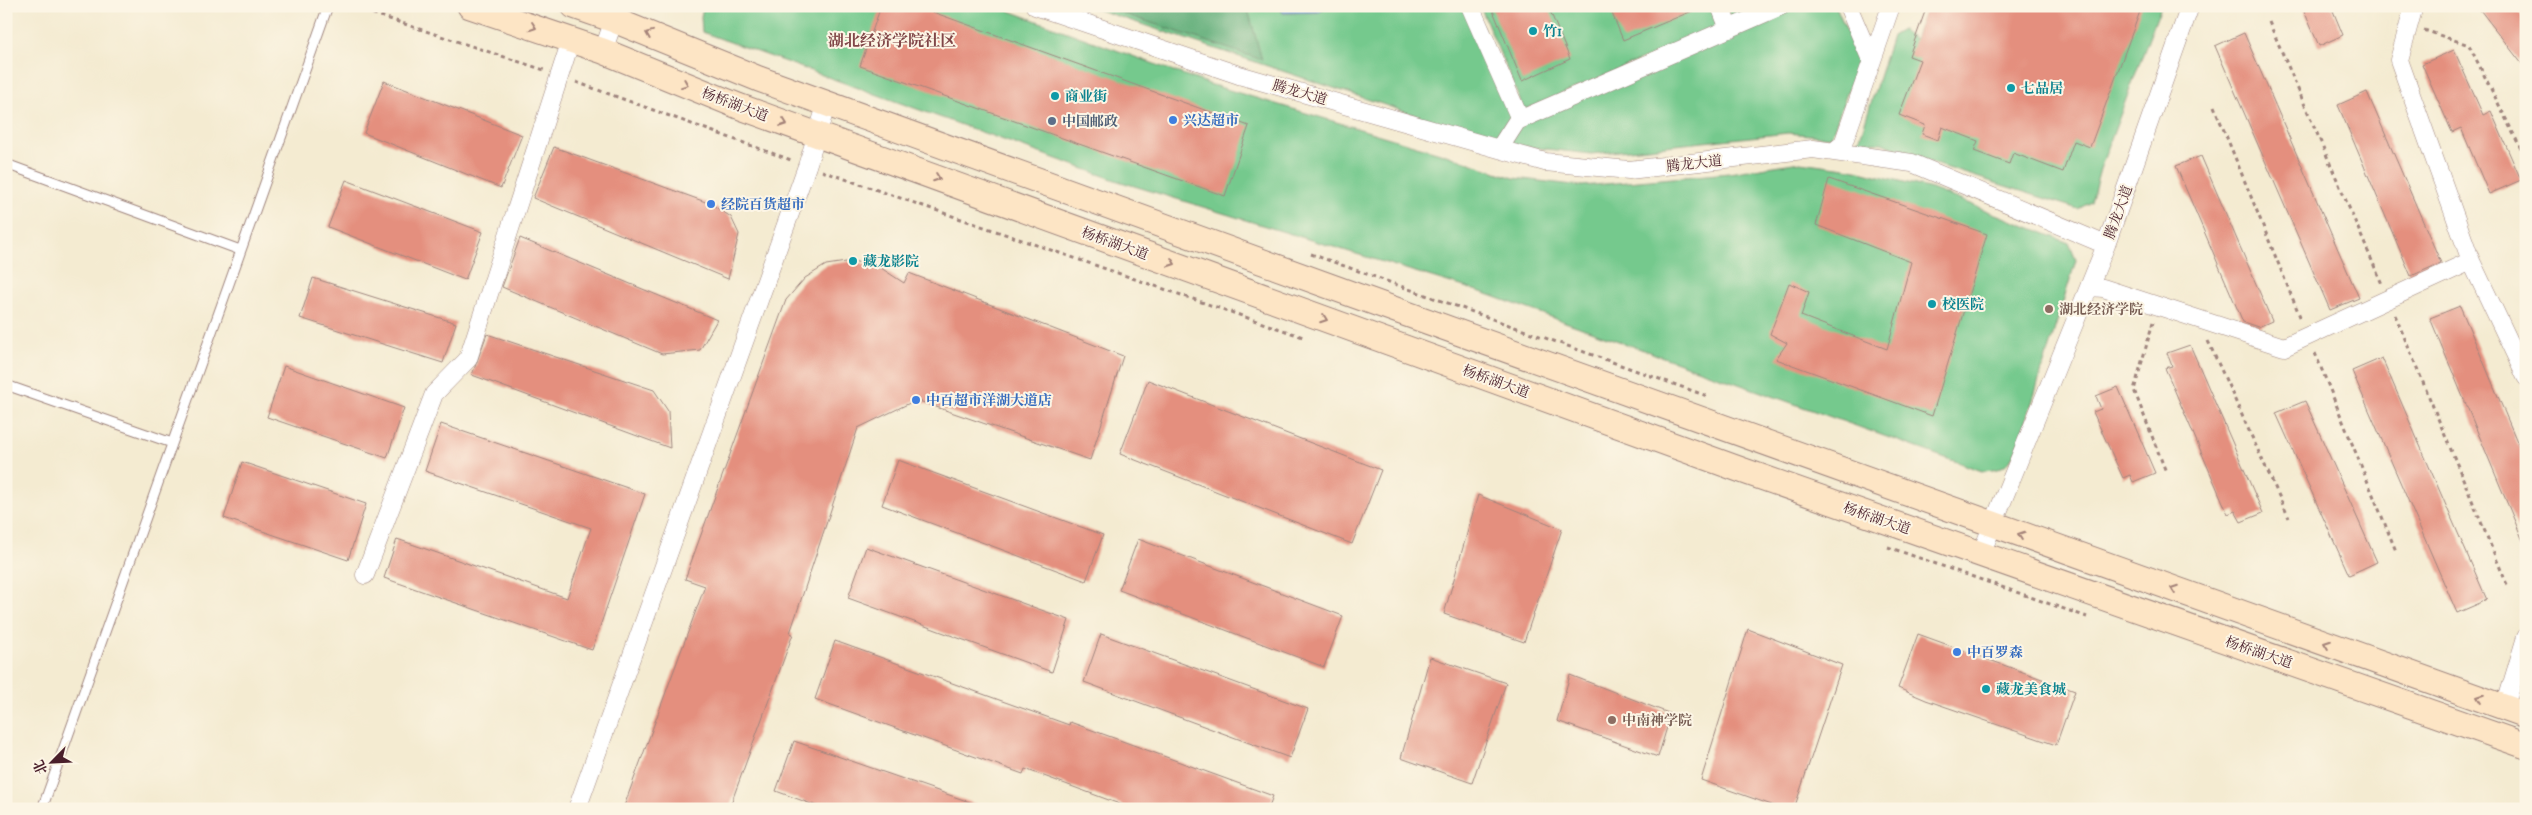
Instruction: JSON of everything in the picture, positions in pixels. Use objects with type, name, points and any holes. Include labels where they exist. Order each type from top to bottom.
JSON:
[{"type":"main road","name":"杨桥湖大道","points":[[470,6],[603,51],[738,106],[1734,468],[2526,746]]},
{"type":"main road","points":[[574,6],[617,13],[759,79],[1994,526],[2515,711]]},
{"type":"street","name":"腾龙大道","points":[[1035,6],[1239,75],[1545,162],[1629,170],[1813,149],[1912,163],[2106,245],[2190,6]]},
{"type":"street","points":[[1470,6],[1520,119]]},
{"type":"street","points":[[1720,6],[1730,29]]},
{"type":"street","points":[[1500,149],[1520,119],[1781,6]]},
{"type":"street","points":[[1848,6],[1871,60]]},
{"type":"street","points":[[1833,152],[1843,144],[1891,6]]},
{"type":"street","points":[[2414,6],[2399,60],[2471,261],[2526,377]]},
{"type":"street","points":[[603,51],[617,13]]},
{"type":"street","points":[[365,576],[434,394],[468,358],[571,40]]},
{"type":"street","points":[[577,809],[807,166],[827,103]]},
{"type":"street","points":[[1981,554],[1994,526],[2106,245]]},
{"type":"street","points":[[2090,288],[2104,288],[2284,347],[2471,261]]},
{"type":"street","points":[[2515,711],[2526,637]]},
{"type":"lane","points":[[42,809],[328,6]]},
{"type":"lane","points":[[6,164],[240,250]]},
{"type":"lane","points":[[6,385],[172,443]]},
{"type":"path","points":[[350,6],[559,76],[807,166],[1136,277],[1312,340]]},
{"type":"path","points":[[2409,26],[2469,44],[2526,159]]},
{"type":"path","points":[[2157,306],[2134,390],[2166,472]]},
{"type":"path","points":[[2197,319],[2289,518]]},
{"type":"path","points":[[1878,544],[2094,620]]},
{"type":"green space","points":[[704,6],[996,6],[1209,84],[1440,153],[1514,178],[1582,186],[1729,173],[1800,162],[1852,169],[1932,189],[2069,243],[2076,260],[2018,448],[2004,466],[1995,470],[1982,471],[1484,293],[1118,181],[702,32],[701,16]]},
{"type":"green space","points":[[1087,6],[1279,6],[1283,13],[1319,12],[1326,6],[1473,6],[1521,119],[1734,27],[1726,6],[1836,6],[1859,60],[1831,137],[1788,133],[1591,154],[1502,144]]},
{"type":"green space","points":[[1100,6],[1247,6],[1262,60]]},
{"type":"green space","points":[[1480,6],[1712,6],[1720,26],[1524,110]]},
{"type":"green space","name":"七品居","points":[[1911,6],[2161,6],[2100,169],[2091,202],[2078,209],[1932,163],[1882,143],[1859,141],[1892,36],[1902,30],[1915,39],[1925,13]]},
{"type":"water","points":[[1279,6],[1326,6],[1319,12],[1283,13]]},
{"type":"building","name":"商业街","points":[[881,6],[916,6],[1249,126],[1225,196],[860,66]]},
{"type":"building","name":"竹1","points":[[1491,6],[1548,6],[1570,59],[1522,81]]},
{"type":"building","points":[[1609,6],[1704,6],[1623,40]]},
{"type":"building","name":"七品居","points":[[1927,6],[2142,6],[2090,147],[2074,141],[2063,172],[2013,153],[2009,164],[1974,151],[1978,141],[1942,127],[1938,140],[1922,134],[1925,125],[1899,115],[1920,60],[1909,56]]},
{"type":"building","points":[[2302,6],[2331,6],[2343,35],[2319,46]]},
{"type":"building","points":[[2477,6],[2514,6],[2526,21],[2526,69]]},
{"type":"building","points":[[2244,33],[2359,298],[2330,310],[2215,46]]},
{"type":"building","points":[[2454,50],[2483,115],[2491,111],[2521,180],[2489,194],[2461,128],[2452,132],[2422,64]]},
{"type":"building","points":[[384,81],[522,135],[501,188],[364,133]]},
{"type":"building","points":[[2367,92],[2441,263],[2411,276],[2338,105]]},
{"type":"building","points":[[554,147],[711,204],[731,217],[739,234],[728,279],[533,198]]},
{"type":"building","points":[[2201,156],[2272,321],[2258,327],[2243,322],[2176,166]]},
{"type":"building","name":"校医院","points":[[1829,179],[1987,234],[1932,416],[1776,359],[1787,343],[1770,334],[1789,283],[1809,292],[1801,316],[1887,349],[1911,262],[1816,225]]},
{"type":"building","points":[[346,180],[483,232],[465,280],[328,227]]},
{"type":"building","points":[[520,238],[717,320],[700,350],[662,354],[502,287]]},
{"type":"building","points":[[853,261],[881,268],[904,283],[909,273],[1123,356],[1090,460],[916,400],[858,428],[790,633],[793,634],[729,809],[623,809],[705,586],[685,579],[786,300],[805,278],[826,265]]},
{"type":"building","points":[[313,278],[456,323],[443,363],[300,318]]},
{"type":"building","points":[[2460,306],[2526,463],[2526,548],[2430,318]]},
{"type":"building","points":[[487,334],[654,390],[668,411],[670,448],[472,375]]},
{"type":"building","points":[[2190,345],[2263,513],[2241,522],[2235,511],[2228,514],[2165,368],[2172,366],[2167,353]]},
{"type":"building","points":[[2382,358],[2487,600],[2457,613],[2352,371]]},
{"type":"building","points":[[284,366],[404,408],[387,458],[267,417]]},
{"type":"building","points":[[1148,380],[1381,470],[1352,544],[1120,454]]},
{"type":"building","points":[[2118,387],[2155,473],[2133,482],[2130,475],[2123,478],[2093,412],[2101,409],[2096,396]]},
{"type":"building","points":[[2305,401],[2377,562],[2349,575],[2276,413]]},
{"type":"building","points":[[441,424],[645,494],[592,650],[384,578],[397,539],[567,598],[591,528],[425,471]]},
{"type":"building","points":[[898,460],[1103,535],[1086,581],[882,505]]},
{"type":"building","points":[[242,462],[366,504],[348,560],[224,518]]},
{"type":"building","points":[[1478,495],[1562,529],[1524,642],[1444,614]]},
{"type":"building","points":[[1138,539],[1343,616],[1324,667],[1119,590]]},
{"type":"building","points":[[866,547],[1069,620],[1052,672],[848,598]]},
{"type":"building","points":[[1748,629],[1842,665],[1794,809],[1783,809],[1701,780]]},
{"type":"building","points":[[1101,634],[1308,709],[1290,758],[1084,682]]},
{"type":"building","name":"藏龙美食城","points":[[1918,634],[2075,691],[2056,745],[1926,700],[1898,688]]},
{"type":"building","points":[[835,641],[1069,725],[1070,722],[1273,796],[1268,809],[1133,809],[1025,769],[1023,774],[815,699]]},
{"type":"building","points":[[1430,657],[1506,683],[1472,783],[1401,758]]},
{"type":"building","points":[[1570,675],[1671,714],[1658,757],[1557,721]]},
{"type":"building","points":[[794,741],[981,806],[981,809],[825,809],[776,791]]},
{"type":"place","name":"竹1","points":[[1533,31]]},
{"type":"place","name":"七品居","points":[[2011,88]]},
{"type":"place","name":"商业街","points":[[1055,96]]},
{"type":"place","name":"兴达超市","points":[[1173,120]]},
{"type":"place","name":"中国邮政","points":[[1052,121]]},
{"type":"place","name":"经院百货超市","points":[[711,204]]},
{"type":"place","name":"藏龙影院","points":[[853,261]]},
{"type":"place","name":"校医院","points":[[1932,304]]},
{"type":"place","name":"湖北经济学院","points":[[2049,309]]},
{"type":"place","name":"中百超市洋湖大道店","points":[[916,400]]},
{"type":"place","name":"中百罗森","points":[[1957,652]]},
{"type":"place","name":"藏龙美食城","points":[[1986,689]]},
{"type":"place","name":"中南神学院","points":[[1612,720]]},
{"type":"district","name":"湖北经济学院社区","points":[[892,40]]}]
